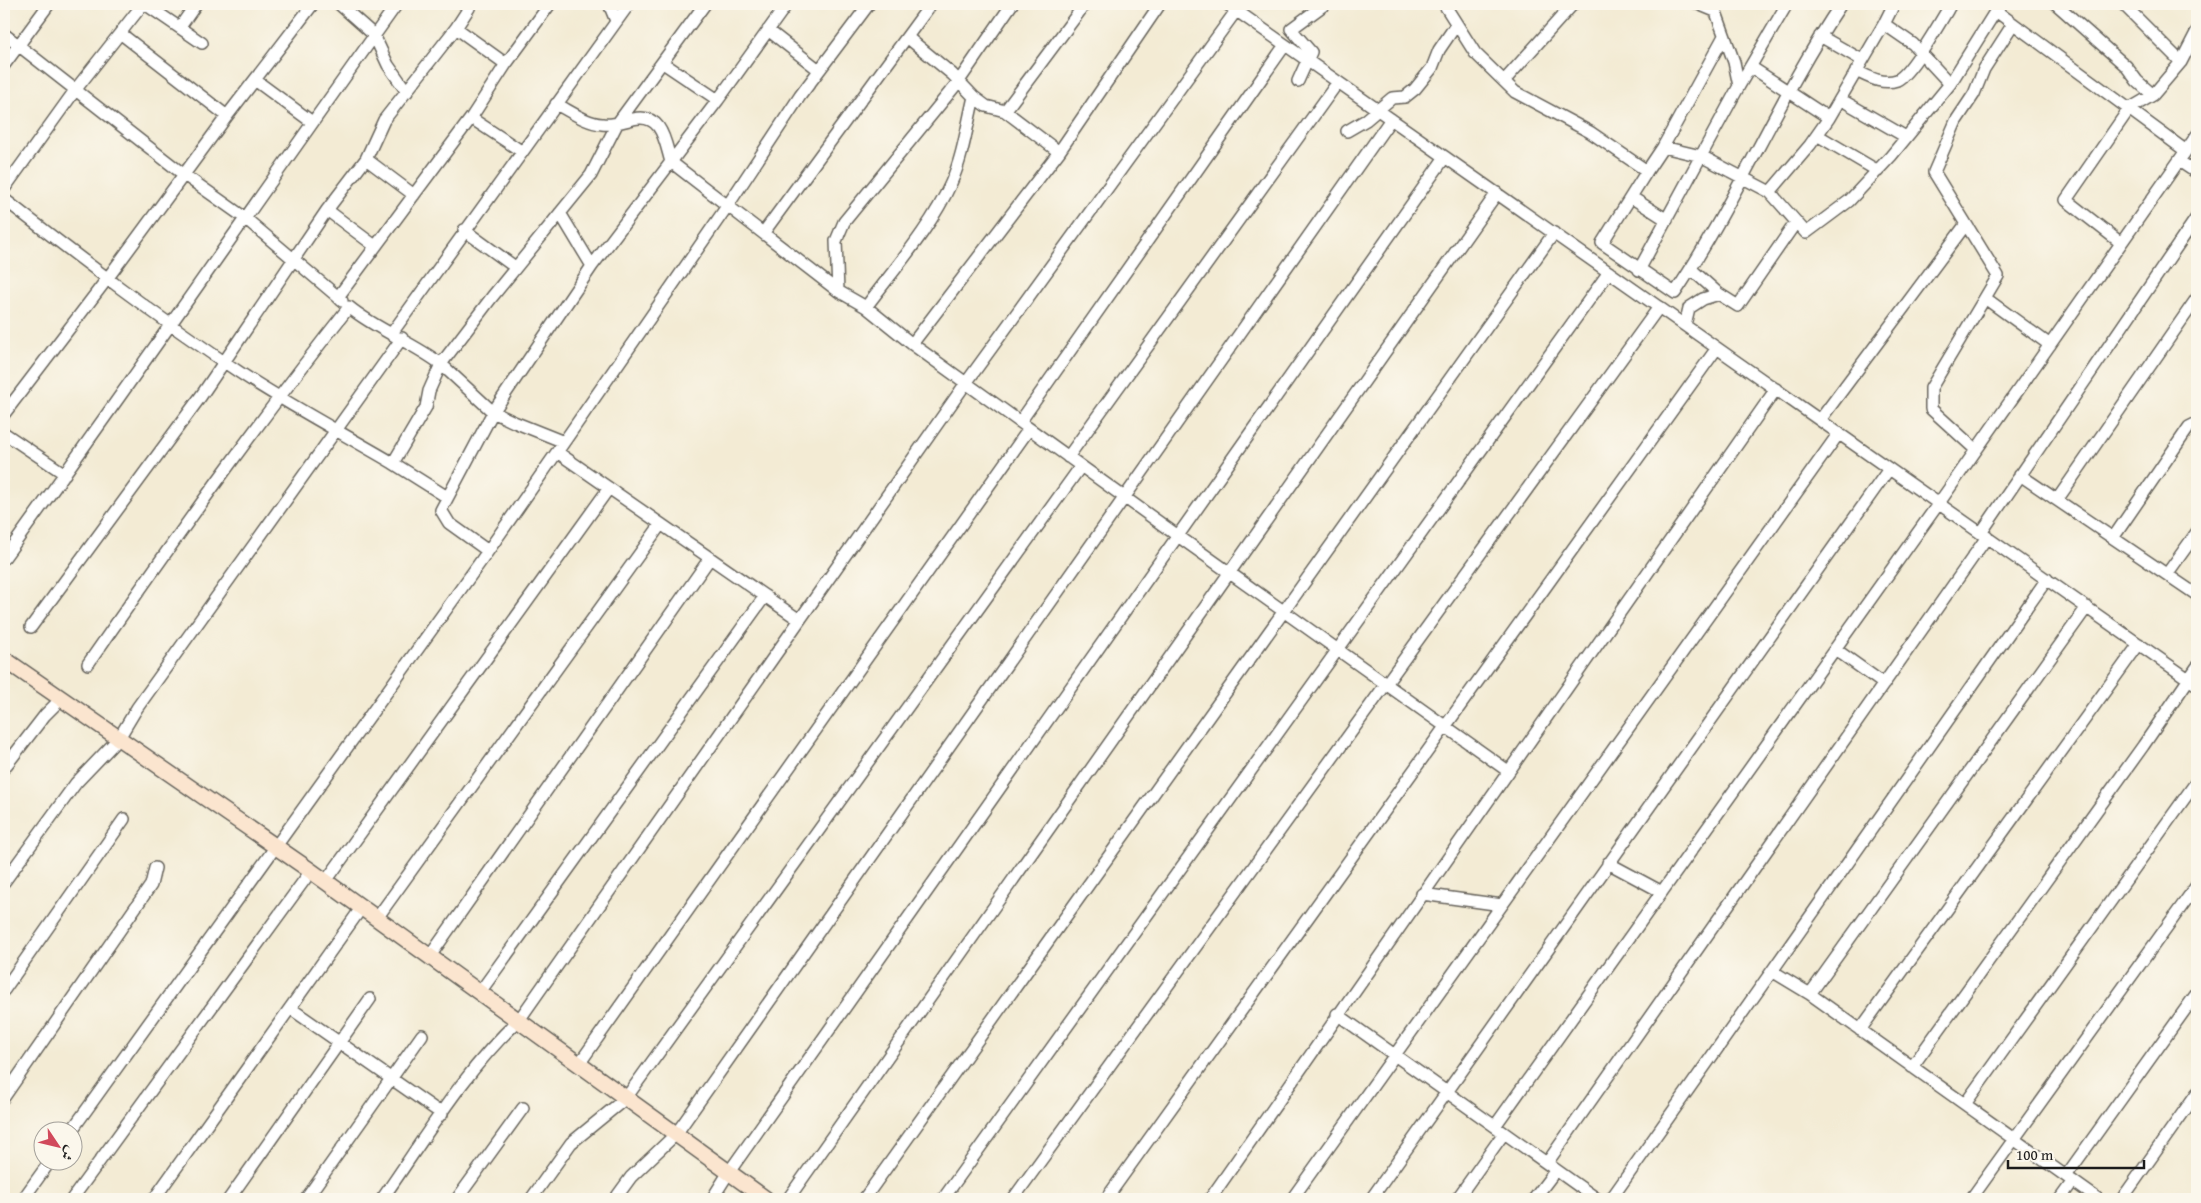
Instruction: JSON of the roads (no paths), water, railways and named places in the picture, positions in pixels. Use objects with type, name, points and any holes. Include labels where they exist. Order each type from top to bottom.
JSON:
[{"type":"street","points":[[4,65],[49,4]]},
{"type":"street","points":[[4,189],[76,89],[144,4],[202,42]]},
{"type":"street","points":[[180,27],[196,4]]},
{"type":"street","points":[[4,414],[107,280],[226,116],[313,4]]},
{"type":"street","points":[[339,4],[374,35],[388,66],[406,92]]},
{"type":"street","points":[[4,558],[397,4]]},
{"type":"street","points":[[338,296],[471,118],[506,64],[550,4]]},
{"type":"street","points":[[609,4],[616,21]]},
{"type":"street","points":[[4,882],[76,783],[119,738],[137,708],[337,430],[464,230],[629,4]]},
{"type":"street","points":[[392,463],[426,408],[429,391],[441,364],[515,267],[598,165],[617,124],[705,4]]},
{"type":"street","points":[[488,551],[449,523],[441,510],[493,412],[592,266],[718,100],[787,4]]},
{"type":"street","points":[[79,1120],[488,551],[728,205],[819,70],[869,4]]},
{"type":"street","points":[[764,232],[930,4]]},
{"type":"street","points":[[838,291],[836,241],[839,231],[860,201],[959,81],[1012,4]]},
{"type":"street","points":[[1005,111],[1085,4]]},
{"type":"street","points":[[912,344],[1059,152],[1160,4]]},
{"type":"street","points":[[1298,81],[1311,52],[1291,29],[1325,4]]},
{"type":"street","points":[[1444,4],[1475,54],[1515,92],[1553,110],[1590,132],[1647,171]]},
{"type":"street","points":[[1504,81],[1573,4]]},
{"type":"street","points":[[1698,4],[1714,8],[1734,62],[1739,86]]},
{"type":"street","points":[[1640,270],[1739,86],[1788,4]]},
{"type":"street","points":[[1724,36],[1663,146],[1602,243],[1675,293],[1691,269],[1743,178],[1787,92],[1841,4]]},
{"type":"street","points":[[1770,192],[1818,135],[1894,4]]},
{"type":"street","points":[[1856,71],[1877,81],[1898,79],[1920,53],[1951,4]]},
{"type":"street","points":[[2056,4],[2126,66],[2137,81],[2153,95]]},
{"type":"street","points":[[2123,4],[2181,62]]},
{"type":"street","points":[[31,627],[224,362],[326,210],[366,159],[384,120],[456,28],[468,5]]},
{"type":"street","points":[[382,1199],[494,1044],[519,1020],[798,619],[1235,6],[1285,45],[2193,682]]},
{"type":"street","points":[[1663,146],[1701,156],[1770,192],[1806,233],[1849,201],[1878,171],[1950,84],[1998,7],[2013,24],[2186,151]]},
{"type":"street","points":[[1884,24],[1908,40],[1950,84]]},
{"type":"street","points":[[1976,450],[1931,409],[1931,388],[1998,276],[1934,172],[1956,121],[1974,94],[1984,69],[2013,24]]},
{"type":"street","points":[[1347,131],[1366,120],[1392,98],[1405,97],[1415,89],[1432,68],[1439,50],[1456,25]]},
{"type":"street","points":[[456,28],[506,64]]},
{"type":"street","points":[[768,30],[819,70]]},
{"type":"street","points":[[2122,243],[2066,200],[2129,109],[2153,95],[2181,62],[2197,31]]},
{"type":"street","points":[[120,32],[226,116]]},
{"type":"street","points":[[4,34],[183,174],[245,218],[294,257],[349,308],[374,325],[397,335],[441,364],[493,412],[564,442]]},
{"type":"street","points":[[1820,36],[1862,60]]},
{"type":"street","points":[[907,37],[959,81],[974,97],[986,106],[1005,111],[1059,152]]},
{"type":"street","points":[[579,1064],[1025,425],[1285,45]]},
{"type":"street","points":[[663,63],[718,100]]},
{"type":"street","points":[[1751,67],[1829,118]]},
{"type":"street","points":[[255,80],[312,122]]},
{"type":"street","points":[[1068,457],[1338,82]]},
{"type":"street","points":[[866,307],[928,221],[950,184],[961,153],[974,97]]},
{"type":"street","points":[[1840,99],[1906,137]]},
{"type":"street","points":[[556,104],[597,123],[617,124],[640,118],[653,122],[662,129],[671,162],[838,291],[866,307],[912,344],[1068,457],[1508,772]]},
{"type":"street","points":[[471,118],[521,151]]},
{"type":"street","points":[[615,1199],[631,1177],[676,1134],[1391,119]]},
{"type":"street","points":[[1818,135],[1878,171]]},
{"type":"street","points":[[1457,1199],[1499,1130],[1662,892],[1939,503],[2197,135]]},
{"type":"street","points":[[712,1199],[729,1172],[1445,157]]},
{"type":"street","points":[[366,159],[414,195]]},
{"type":"street","points":[[2179,161],[2197,173]]},
{"type":"street","points":[[788,1199],[1497,193]]},
{"type":"street","points":[[1631,197],[1668,220]]},
{"type":"street","points":[[4,199],[107,280],[224,362],[447,497]]},
{"type":"street","points":[[326,210],[375,246]]},
{"type":"street","points":[[560,213],[592,266]]},
{"type":"street","points":[[1534,1199],[1551,1167],[1884,684],[1984,535],[2020,475],[2197,217]]},
{"type":"street","points":[[1691,269],[1719,294],[1738,306],[1796,222]]},
{"type":"street","points":[[1820,420],[1966,224]]},
{"type":"street","points":[[464,230],[515,267]]},
{"type":"street","points":[[864,1199],[1554,233]]},
{"type":"street","points":[[944,1199],[1609,272]]},
{"type":"street","points":[[1685,325],[1689,308],[1703,299],[1719,294]]},
{"type":"street","points":[[1985,298],[2050,345]]},
{"type":"street","points":[[2057,500],[2197,298]]},
{"type":"street","points":[[1014,1199],[1658,306]]},
{"type":"street","points":[[88,664],[279,396],[349,308]]},
{"type":"street","points":[[1106,1199],[1717,348]]},
{"type":"street","points":[[1210,1199],[1337,1014],[1776,389]]},
{"type":"street","points":[[2113,538],[2189,427],[2197,423]]},
{"type":"street","points":[[4,432],[65,474]]},
{"type":"street","points":[[1292,1199],[1839,433]]},
{"type":"street","points":[[557,452],[798,619]]},
{"type":"street","points":[[532,1199],[571,1143],[626,1098],[1081,466]]},
{"type":"street","points":[[1371,1199],[1889,469]]},
{"type":"street","points":[[2020,475],[2197,595]]},
{"type":"street","points":[[326,881],[609,488]]},
{"type":"street","points":[[377,918],[661,524]]},
{"type":"street","points":[[2167,574],[2197,532]]},
{"type":"street","points":[[430,956],[710,558]]},
{"type":"street","points":[[1612,1199],[2047,579]]},
{"type":"street","points":[[480,992],[765,596]]},
{"type":"street","points":[[1810,994],[2087,607]]},
{"type":"street","points":[[1860,1030],[2139,644]]},
{"type":"street","points":[[1835,649],[1884,684]]},
{"type":"street","points":[[6,664],[61,698],[311,870],[766,1199]]},
{"type":"street","points":[[1912,1067],[2143,746],[2193,682],[2197,667]]},
{"type":"street","points":[[4,768],[45,715],[61,698]]},
{"type":"street","points":[[1964,1104],[2197,780]]},
{"type":"street","points":[[4,990],[124,818]]},
{"type":"street","points":[[1608,864],[1662,892]]},
{"type":"street","points":[[4,1097],[151,885],[155,868]]},
{"type":"street","points":[[72,1199],[311,870]]},
{"type":"street","points":[[1971,1199],[2197,885]]},
{"type":"street","points":[[1422,894],[1502,905]]},
{"type":"street","points":[[154,1199],[362,907]]},
{"type":"street","points":[[1772,971],[1810,994],[2098,1199]]},
{"type":"street","points":[[2060,1199],[2069,1178],[2197,993]]},
{"type":"street","points":[[229,1199],[370,999]]},
{"type":"street","points":[[290,1008],[442,1114]]},
{"type":"street","points":[[1337,1014],[1597,1199]]},
{"type":"street","points":[[306,1199],[422,1035]]},
{"type":"street","points":[[2122,1199],[2193,1109],[2197,1094]]},
{"type":"street","points":[[457,1199],[523,1108]]},
{"type":"street","points":[[23,1199],[44,1170]]}]
